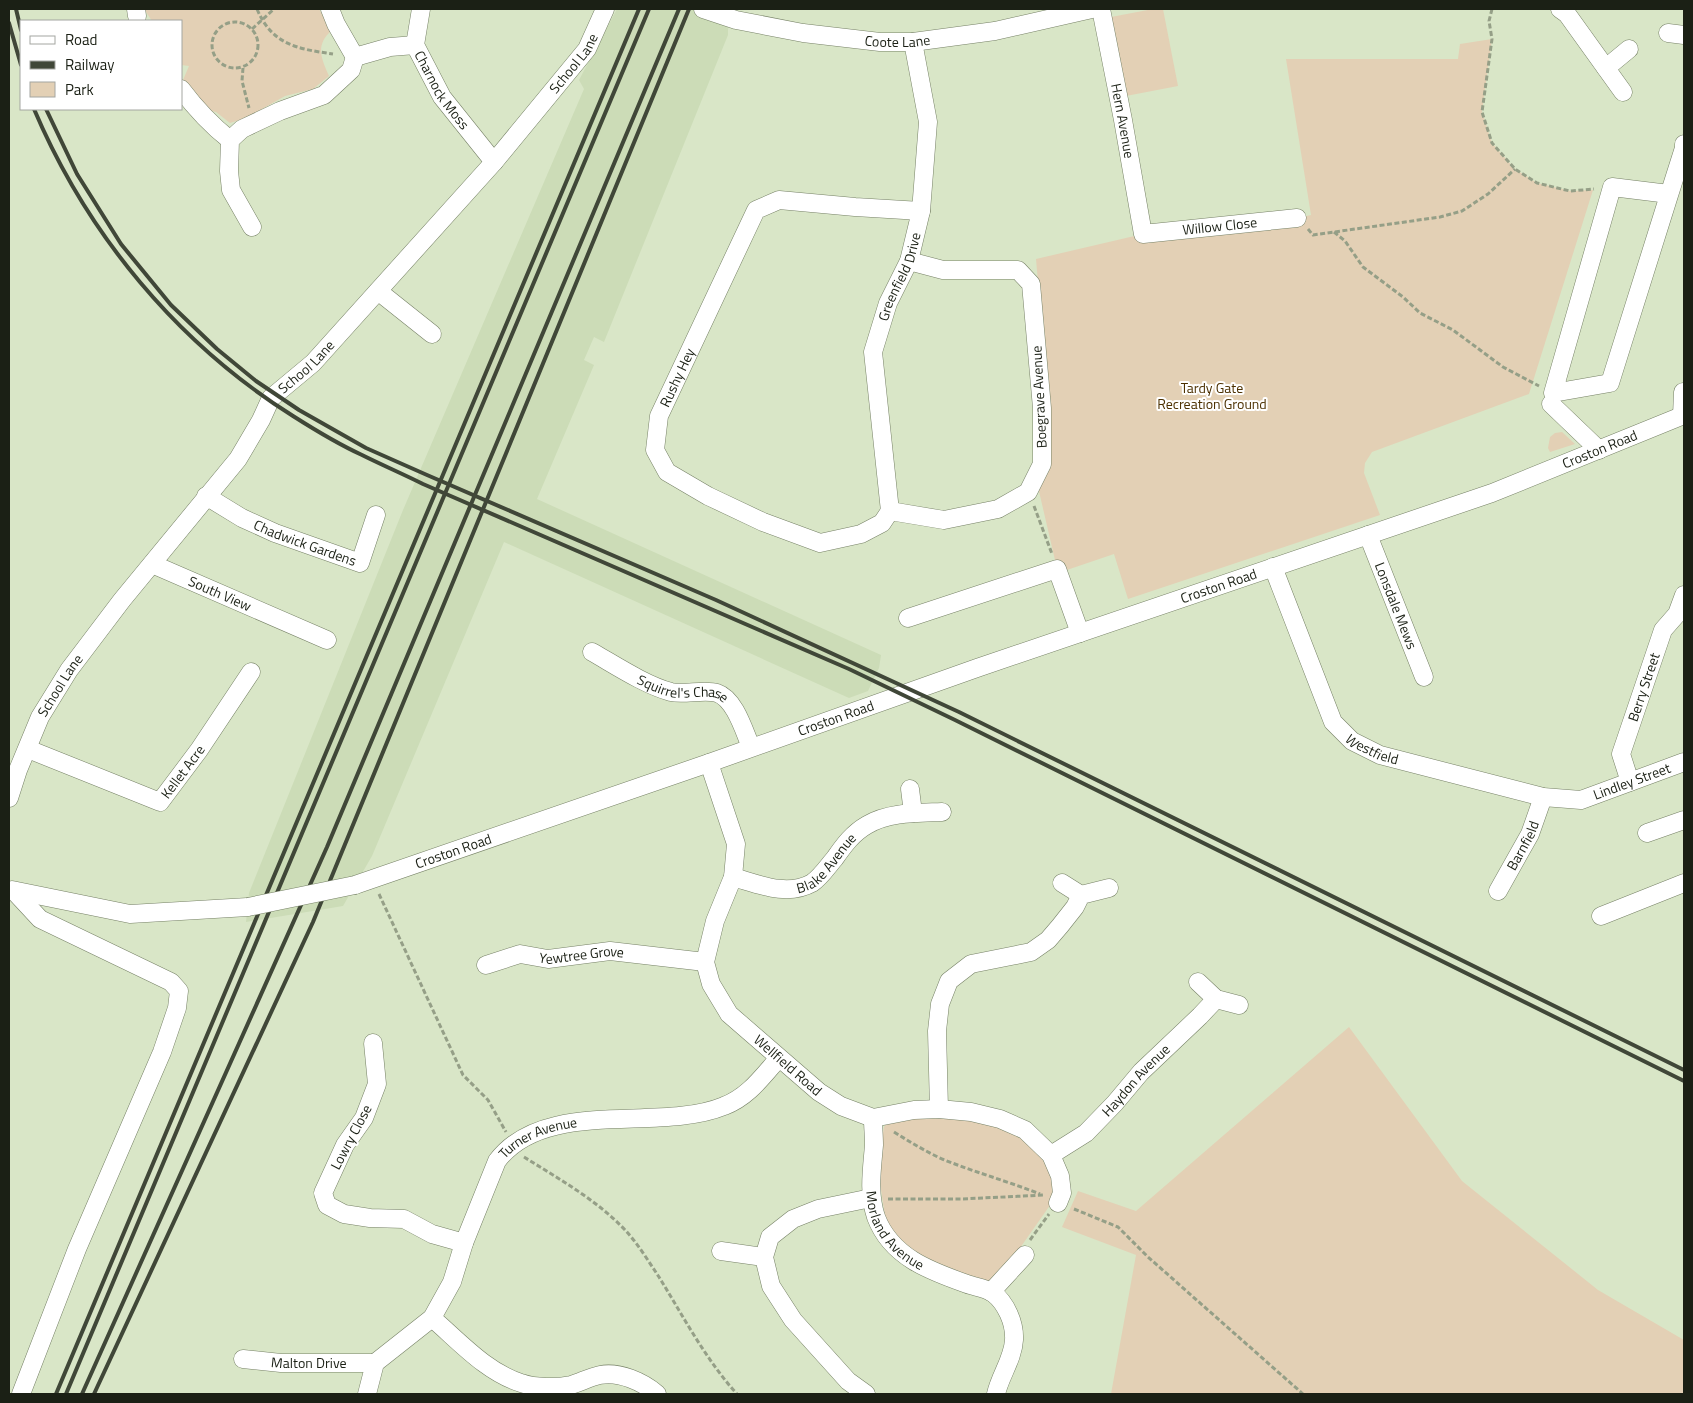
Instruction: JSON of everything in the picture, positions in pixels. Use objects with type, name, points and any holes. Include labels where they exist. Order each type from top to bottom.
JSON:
[{"type":"street","points":[[252,227],[231,190],[229,171],[230,140],[242,129],[280,110],[324,95],[351,70],[355,57],[336,24],[330,9]]},
{"type":"street","name":"Charnock Moss","points":[[421,9],[415,44],[442,97],[494,162]]},
{"type":"street","name":"School Lane","points":[[9,798],[18,770],[40,717],[69,670],[122,600],[238,459],[261,420],[271,398],[313,363],[494,162],[587,49],[605,9]]},
{"type":"street","name":"Coote Lane","points":[[703,9],[736,20],[803,33],[880,42],[913,42],[994,31],[1038,15],[1092,9]]},
{"type":"street","name":"Hern Avenue","points":[[1102,9],[1143,234]]},
{"type":"street","points":[[1560,9],[1567,14],[1623,92]]},
{"type":"street","name":"Greenfield Drive","points":[[890,511],[873,352],[888,303],[909,261],[922,211],[928,122],[913,42]]},
{"type":"street","points":[[355,57],[390,47],[415,44]]},
{"type":"street","points":[[1606,68],[1629,49]]},
{"type":"street","points":[[182,90],[194,107],[230,140]]},
{"type":"street","points":[[1552,399],[1610,383],[1684,144]]},
{"type":"street","points":[[1552,399],[1612,187],[1669,194]]},
{"type":"street","name":"Rushy Hey","points":[[890,511],[882,523],[861,534],[820,543],[763,522],[708,496],[667,472],[655,450],[659,416],[756,210],[779,200],[922,211]]},
{"type":"street","name":"Willow Close","points":[[1143,234],[1297,218]]},
{"type":"street","name":"Boegrave Avenue","points":[[909,261],[943,270],[1018,270],[1031,284],[1042,408],[1042,464],[1028,492]]},
{"type":"street","points":[[378,291],[432,334]]},
{"type":"street","points":[[1683,392],[1683,415]]},
{"type":"street","points":[[1552,399],[1599,450]]},
{"type":"street","name":"Croston Road","points":[[11,890],[130,914],[248,907],[355,886],[1080,632],[1492,493],[1683,415]]},
{"type":"street","points":[[890,511],[944,520],[998,510],[1028,492]]},
{"type":"street","name":"Chadwick Gardens","points":[[206,496],[242,518],[275,533],[360,563],[376,515]]},
{"type":"street","name":"Lonsdale Mews","points":[[1368,535],[1424,677]]},
{"type":"street","name":"South View","points":[[152,564],[327,640]]},
{"type":"street","name":"Westfield","points":[[1273,567],[1333,722],[1352,740],[1380,755],[1543,797],[1581,800]]},
{"type":"street","points":[[908,618],[1057,569],[1080,632]]},
{"type":"street","name":"Berry Street","points":[[1630,782],[1621,754],[1663,630],[1677,614],[1684,595]]},
{"type":"street","name":"Squirrel's Chase","points":[[592,652],[638,678],[672,692],[717,693],[729,702],[739,718],[751,747]]},
{"type":"street","name":"Kellet Acre","points":[[28,749],[160,802],[199,750],[251,672]]},
{"type":"street","points":[[705,962],[715,921],[733,877],[736,844],[709,763]]},
{"type":"street","name":"Lindley Street","points":[[1581,800],[1684,764]]},
{"type":"street","points":[[910,789],[913,813]]},
{"type":"street","name":"Barnfield","points":[[1498,891],[1530,834],[1543,797]]},
{"type":"street","name":"Blake Avenue","points":[[733,877],[775,889],[801,888],[813,882],[825,871],[850,837],[866,825],[881,818],[913,813],[942,812]]},
{"type":"street","points":[[1648,833],[1684,820]]},
{"type":"street","points":[[1062,883],[1081,895],[1109,888]]},
{"type":"street","points":[[1600,916],[1684,883]]},
{"type":"street","points":[[11,890],[40,919],[171,982],[179,991],[177,1008],[162,1052],[77,1249],[21,1394]]},
{"type":"street","points":[[939,1109],[936,1031],[940,1004],[950,981],[970,964],[1031,952],[1048,940],[1075,907],[1081,895]]},
{"type":"street","name":"Yewtree Grove","points":[[486,965],[520,954],[548,959],[610,951],[705,962]]},
{"type":"street","name":"Wellfield Road","points":[[705,962],[712,984],[729,1014],[778,1059],[819,1092],[841,1106],[873,1118]]},
{"type":"street","points":[[1198,982],[1216,998],[1239,1005]]},
{"type":"street","name":"Haydon Avenue","points":[[1051,1155],[1086,1133],[1141,1072],[1200,1016],[1216,998]]},
{"type":"street","name":"Lowry Close","points":[[373,1043],[377,1084],[364,1118],[345,1145],[323,1193],[327,1205],[344,1214],[370,1218],[404,1219],[432,1234],[464,1243]]},
{"type":"street","name":"Turner Avenue","points":[[376,1363],[432,1318],[452,1282],[464,1243],[497,1161],[504,1151],[542,1130],[582,1121],[699,1114],[725,1106],[748,1093],[778,1059]]},
{"type":"street","points":[[873,1118],[914,1110],[939,1109],[971,1112],[1000,1119],[1025,1130],[1051,1155],[1060,1176],[1054,1197]]},
{"type":"street","name":"Morland Avenue","points":[[873,1118],[871,1198],[876,1216],[887,1240],[911,1260],[943,1275],[991,1292]]},
{"type":"street","points":[[866,1394],[848,1381],[793,1320],[771,1286],[764,1257],[770,1237],[794,1219],[818,1209],[871,1198]]},
{"type":"street","points":[[721,1251],[764,1257]]},
{"type":"street","points":[[996,1394],[1014,1340],[1011,1318],[1000,1300],[991,1292],[1025,1255]]},
{"type":"street","points":[[432,1318],[490,1367],[522,1383],[546,1387],[569,1385],[602,1375],[623,1376],[651,1389],[657,1394]]},
{"type":"street","name":"Malton Drive","points":[[244,1359],[281,1363],[376,1363]]},
{"type":"street","points":[[367,1394],[376,1363]]},
{"type":"path","points":[[258,9],[262,19],[282,42],[305,50],[355,57]]},
{"type":"path","points":[[252,29],[274,9]]},
{"type":"path","points":[[1492,9],[1490,21],[1492,39],[1482,112],[1492,143],[1514,169],[1537,182],[1570,191],[1612,187]]},
{"type":"path","points":[[238,22],[248,25],[256,33],[259,43],[258,54],[252,62],[243,68],[232,69],[222,65],[215,57],[212,47],[213,37],[219,28],[228,23],[238,22]]},
{"type":"path","points":[[243,68],[242,80],[254,123]]},
{"type":"path","points":[[1297,218],[1313,235],[1440,217],[1462,211],[1488,194],[1514,169]]},
{"type":"path","points":[[1334,232],[1345,241],[1362,267],[1403,297],[1420,313],[1453,330],[1503,367],[1552,399]]},
{"type":"path","points":[[1028,492],[1057,569]]},
{"type":"path","points":[[378,891],[463,1075],[488,1100],[514,1144],[524,1156],[595,1203],[614,1218],[627,1232],[708,1355],[737,1394]]},
{"type":"path","points":[[873,1118],[913,1144],[940,1158],[970,1170],[1054,1197],[1118,1227],[1148,1257],[1303,1394]]},
{"type":"path","points":[[871,1198],[1054,1197]]},
{"type":"path","points":[[1025,1255],[1025,1248],[1041,1223],[1054,1197]]},
{"type":"shaded area","points":[[617,9],[728,9],[728,35],[604,342],[594,337],[584,360],[594,365],[537,499],[881,655],[879,668],[868,691],[849,698],[504,542],[372,856],[343,906],[246,922],[249,893],[403,510],[584,89],[579,80]]},
{"type":"green space","points":[[144,9],[319,9],[332,30],[321,46],[322,57],[329,76],[313,89],[285,96],[246,118],[230,123],[216,112],[206,110],[192,97],[183,80],[189,66],[182,65],[182,20],[151,20]]},
{"type":"green space","points":[[1153,9],[1163,9],[1178,86],[1126,96],[1111,17]]},
{"type":"green space","name":"Tardy Gate Recreation Ground","points":[[1492,39],[1482,112],[1492,143],[1515,169],[1537,183],[1570,191],[1593,190],[1529,394],[1372,452],[1365,463],[1364,473],[1380,515],[1128,599],[1114,554],[1058,573],[1038,487],[1045,365],[1036,259],[1143,234],[1311,215],[1286,59],[1458,59],[1460,44]]},
{"type":"green space","points":[[1562,432],[1575,444],[1550,452],[1548,448],[1550,437],[1555,433]]},
{"type":"green space","points":[[1349,1027],[1462,1181],[1598,1290],[1684,1340],[1684,1394],[1111,1394],[1136,1255],[1062,1227],[1078,1191],[1136,1211]]},
{"type":"green space","points":[[899,1118],[964,1118],[997,1124],[1023,1137],[1036,1149],[1046,1165],[1055,1188],[1053,1201],[1013,1258],[990,1282],[949,1270],[899,1245],[885,1216],[880,1183],[880,1150],[884,1127],[888,1121]]},
{"type":"railway","points":[[16,9],[20,26]]},
{"type":"railway","points":[[56,1394],[639,9]]},
{"type":"railway","points":[[66,1394],[649,9]]},
{"type":"railway","points":[[82,1394],[327,847],[679,9]]},
{"type":"railway","points":[[94,1394],[313,922],[689,9]]},
{"type":"railway","points":[[9,23],[20,62]]},
{"type":"railway","points":[[34,110],[56,155],[81,199],[109,242],[140,282],[174,320],[211,355],[251,387],[318,432],[423,484],[849,669],[1684,1081]]},
{"type":"railway","points":[[46,110],[77,174],[121,244],[171,305],[217,349],[256,381],[299,410],[366,448],[716,600],[959,712],[1684,1070]]}]
